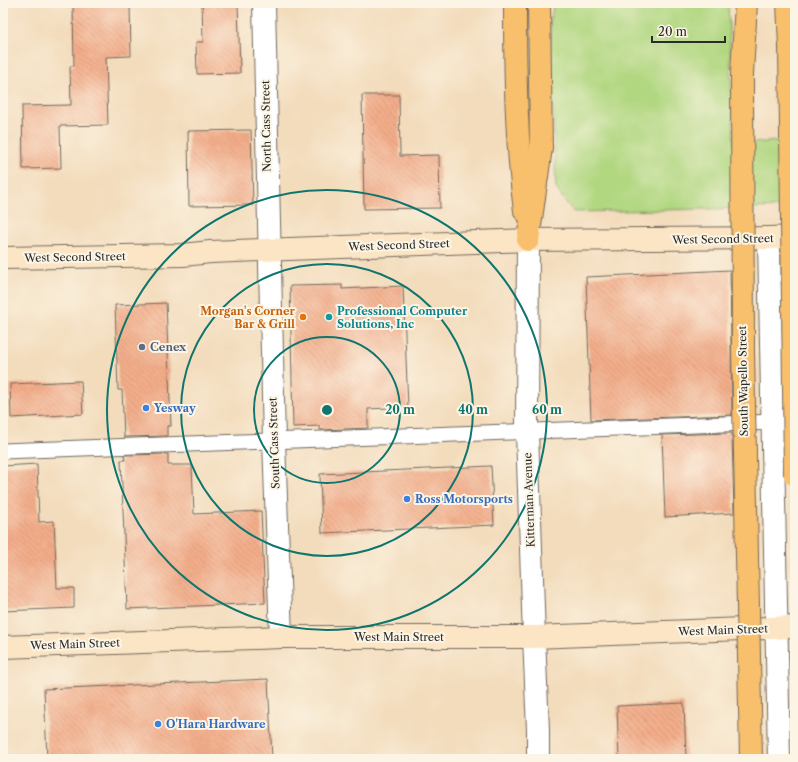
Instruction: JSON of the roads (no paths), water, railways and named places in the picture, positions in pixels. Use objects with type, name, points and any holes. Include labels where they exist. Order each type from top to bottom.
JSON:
[{"type":"highway","points":[[515,3],[515,59],[520,172],[528,240]]},
{"type":"highway","points":[[528,240],[541,148],[539,3]]},
{"type":"highway","name":"South Wapello Street","points":[[746,3],[742,74],[743,360],[751,759]]},
{"type":"highway","points":[[788,3],[790,46],[795,475]]},
{"type":"main road","name":"West Second Street","points":[[3,258],[183,255],[210,252],[528,240],[795,237]]},
{"type":"main road","name":"West Main Street","points":[[3,647],[281,637],[534,637],[786,628]]},
{"type":"street","name":"North Cass Street","points":[[264,3],[269,250]]},
{"type":"street","points":[[769,238],[773,422],[786,628],[779,759]]},
{"type":"street","name":"Kitterman Avenue","points":[[528,240],[527,432],[538,759]]},
{"type":"street","name":"South Cass Street","points":[[269,250],[281,637]]},
{"type":"lane","points":[[3,452],[773,422]]},
{"type":"place","name":"Morgan's Corner Bar & Grill","points":[[303,317]]},
{"type":"place","name":"Professional Computer Solutions, Inc","points":[[329,317]]},
{"type":"place","name":"Cenex","points":[[142,347]]},
{"type":"place","name":"Yesway","points":[[146,408]]},
{"type":"place","name":"Ross Motorsports","points":[[407,499]]},
{"type":"place","name":"O'Hara Hardware","points":[[158,724]]}]
